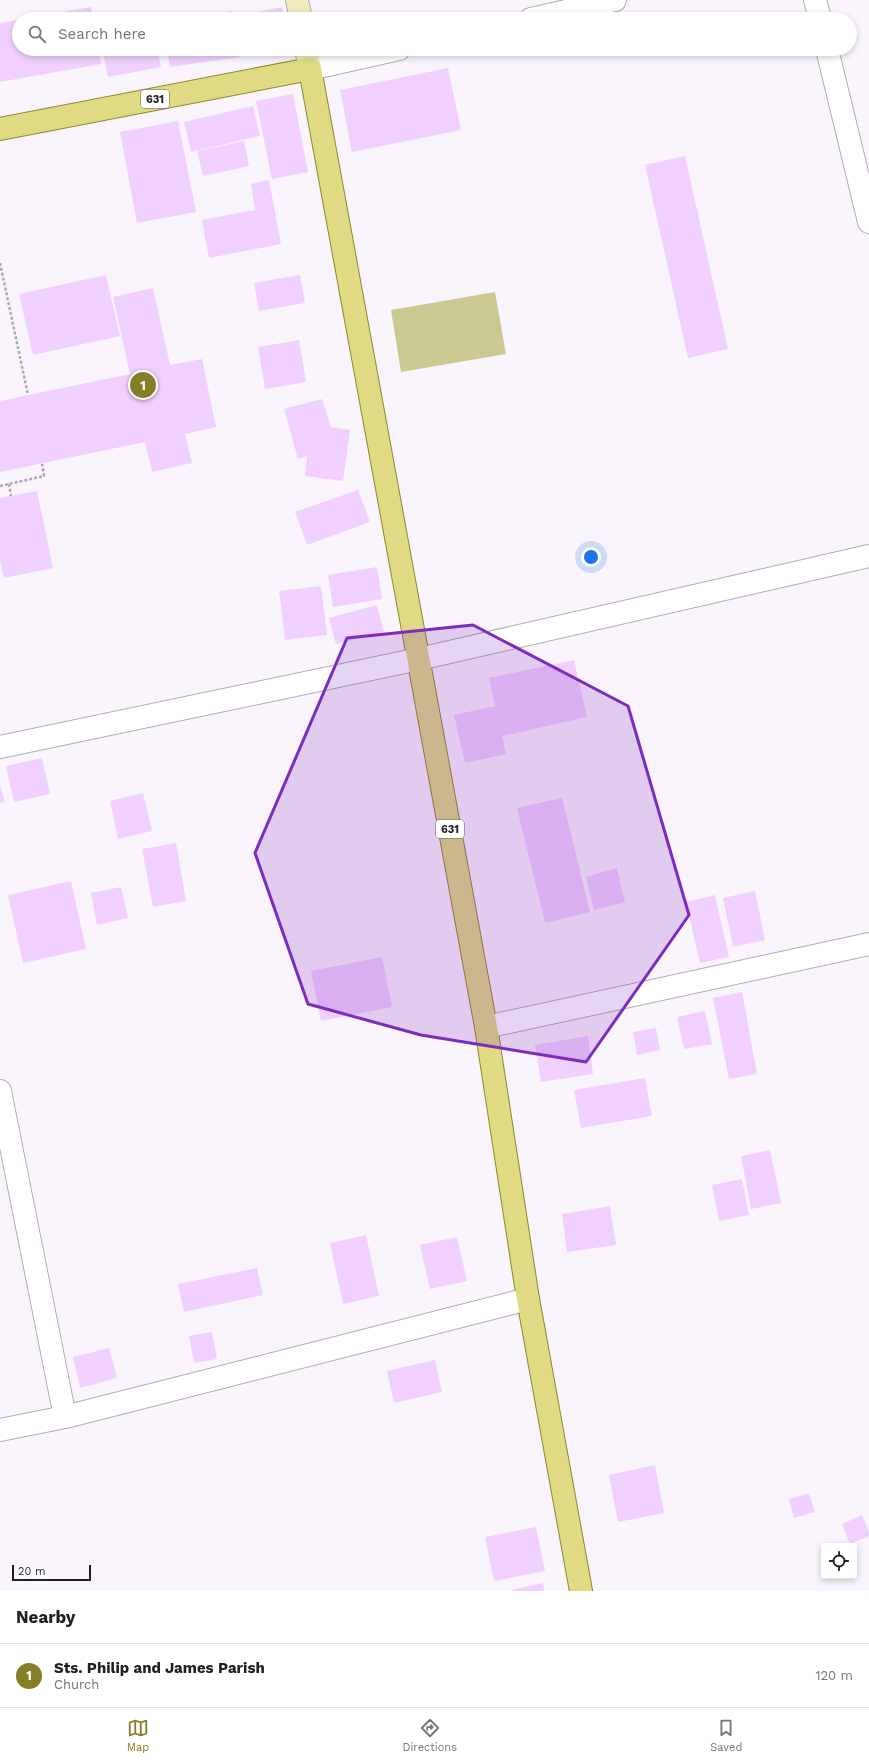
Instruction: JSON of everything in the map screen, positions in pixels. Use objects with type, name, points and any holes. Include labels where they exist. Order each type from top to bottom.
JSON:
[{"type":"main road","name":"631","points":[[0,129],[308,59],[486,1027],[528,1299],[581,1591]]},
{"type":"street","points":[[297,0],[300,12]]},
{"type":"street","points":[[562,12],[615,0]]},
{"type":"street","points":[[815,0],[818,12]]},
{"type":"street","points":[[308,59],[335,56]]},
{"type":"street","points":[[829,56],[869,218]]},
{"type":"street","points":[[0,747],[419,659],[869,556]]},
{"type":"street","points":[[486,1027],[869,944]]},
{"type":"street","points":[[0,1091],[65,1417]]},
{"type":"street","points":[[0,1430],[65,1417],[528,1299]]},
{"type":"path","points":[[0,263],[28,395]]},
{"type":"path","points":[[0,486],[44,476],[42,464]]},
{"type":"path","points":[[9,484],[12,496]]},
{"type":"highlighted area","points":[[473,625],[628,706],[689,915],[586,1062],[421,1035],[308,1004],[255,853],[347,638]]},
{"type":"shaded area","points":[[495,292],[506,354],[401,372],[391,310]]},
{"type":"building","points":[[91,7],[92,12],[62,12]]},
{"type":"building","points":[[282,7],[283,12],[258,12]]},
{"type":"building","points":[[12,21],[12,56],[100,56],[101,64],[0,82],[0,23]]},
{"type":"building","points":[[104,56],[159,56],[161,67],[108,77]]},
{"type":"building","points":[[168,56],[240,57],[170,67]]},
{"type":"building","points":[[448,68],[461,130],[352,152],[340,90]]},
{"type":"building","points":[[293,94],[308,172],[272,179],[256,101]]},
{"type":"building","points":[[253,106],[260,136],[191,152],[184,122]]},
{"type":"building","points":[[178,121],[196,212],[137,223],[120,132]]},
{"type":"building","points":[[244,141],[249,166],[203,176],[197,151]]},
{"type":"building","points":[[685,156],[728,349],[688,358],[645,165]]},
{"type":"building","points":[[269,180],[281,244],[209,258],[202,220],[255,210],[251,184]]},
{"type":"building","points":[[106,275],[120,336],[33,355],[19,294]]},
{"type":"building","points":[[300,275],[305,303],[259,311],[254,283]]},
{"type":"building","points":[[153,288],[170,365],[202,359],[216,427],[185,434],[192,463],[152,472],[145,442],[0,472],[0,401],[130,374],[113,297]]},
{"type":"building","points":[[299,340],[306,382],[265,389],[258,347]]},
{"type":"building","points":[[322,399],[331,427],[350,430],[343,481],[305,476],[307,456],[298,459],[284,409]]},
{"type":"building","points":[[358,490],[370,522],[307,545],[295,512]]},
{"type":"building","points":[[37,491],[53,568],[4,578],[0,561],[0,498]]},
{"type":"building","points":[[377,567],[382,599],[333,607],[328,575]]},
{"type":"building","points":[[321,586],[327,635],[285,640],[279,591]]},
{"type":"building","points":[[377,605],[384,632],[336,644],[329,618]]},
{"type":"building","points":[[574,660],[587,717],[502,736],[506,754],[465,763],[454,715],[495,706],[489,678]]},
{"type":"building","points":[[42,758],[50,794],[14,802],[6,766]]},
{"type":"building","points":[[0,785],[5,802],[0,803]]},
{"type":"building","points":[[143,793],[152,831],[118,839],[110,801]]},
{"type":"building","points":[[562,798],[590,912],[545,923],[517,808]]},
{"type":"building","points":[[176,843],[186,901],[153,907],[142,849]]},
{"type":"building","points":[[617,868],[625,902],[594,910],[586,877]]},
{"type":"building","points":[[71,881],[86,949],[23,963],[8,895]]},
{"type":"building","points":[[121,887],[128,918],[97,925],[91,893]]},
{"type":"building","points":[[755,891],[765,940],[733,947],[723,898]]},
{"type":"building","points":[[715,895],[729,957],[700,963],[686,902]]},
{"type":"building","points":[[382,957],[392,1007],[321,1021],[311,971]]},
{"type":"building","points":[[742,992],[757,1074],[729,1079],[713,998]]},
{"type":"building","points":[[705,1011],[712,1044],[684,1049],[677,1017]]},
{"type":"building","points":[[656,1028],[660,1050],[637,1055],[633,1032]]},
{"type":"building","points":[[588,1036],[593,1074],[541,1082],[535,1045]]},
{"type":"building","points":[[645,1078],[652,1116],[581,1128],[574,1090]]},
{"type":"building","points":[[770,1150],[781,1203],[751,1209],[741,1156]]},
{"type":"building","points":[[742,1179],[749,1215],[719,1221],[712,1185]]},
{"type":"building","points":[[610,1206],[616,1245],[567,1252],[562,1214]]},
{"type":"building","points":[[366,1235],[379,1296],[343,1304],[330,1243]]},
{"type":"building","points":[[457,1237],[467,1281],[430,1289],[420,1245]]},
{"type":"building","points":[[257,1268],[263,1295],[184,1312],[178,1284]]},
{"type":"building","points":[[212,1332],[217,1359],[194,1363],[189,1336]]},
{"type":"building","points":[[109,1348],[117,1378],[80,1388],[73,1357]]},
{"type":"building","points":[[435,1360],[442,1392],[394,1403],[387,1371]]},
{"type":"building","points":[[655,1465],[664,1513],[618,1522],[609,1475]]},
{"type":"building","points":[[809,1493],[815,1512],[794,1518],[789,1499]]},
{"type":"building","points":[[862,1515],[869,1532],[869,1536],[850,1543],[842,1524]]},
{"type":"building","points":[[536,1527],[545,1571],[494,1581],[485,1537]]},
{"type":"building","points":[[543,1583],[544,1591],[512,1590]]},
{"type":"place","name":"Sts. Philip and James Parish","points":[[143,385]]}]
